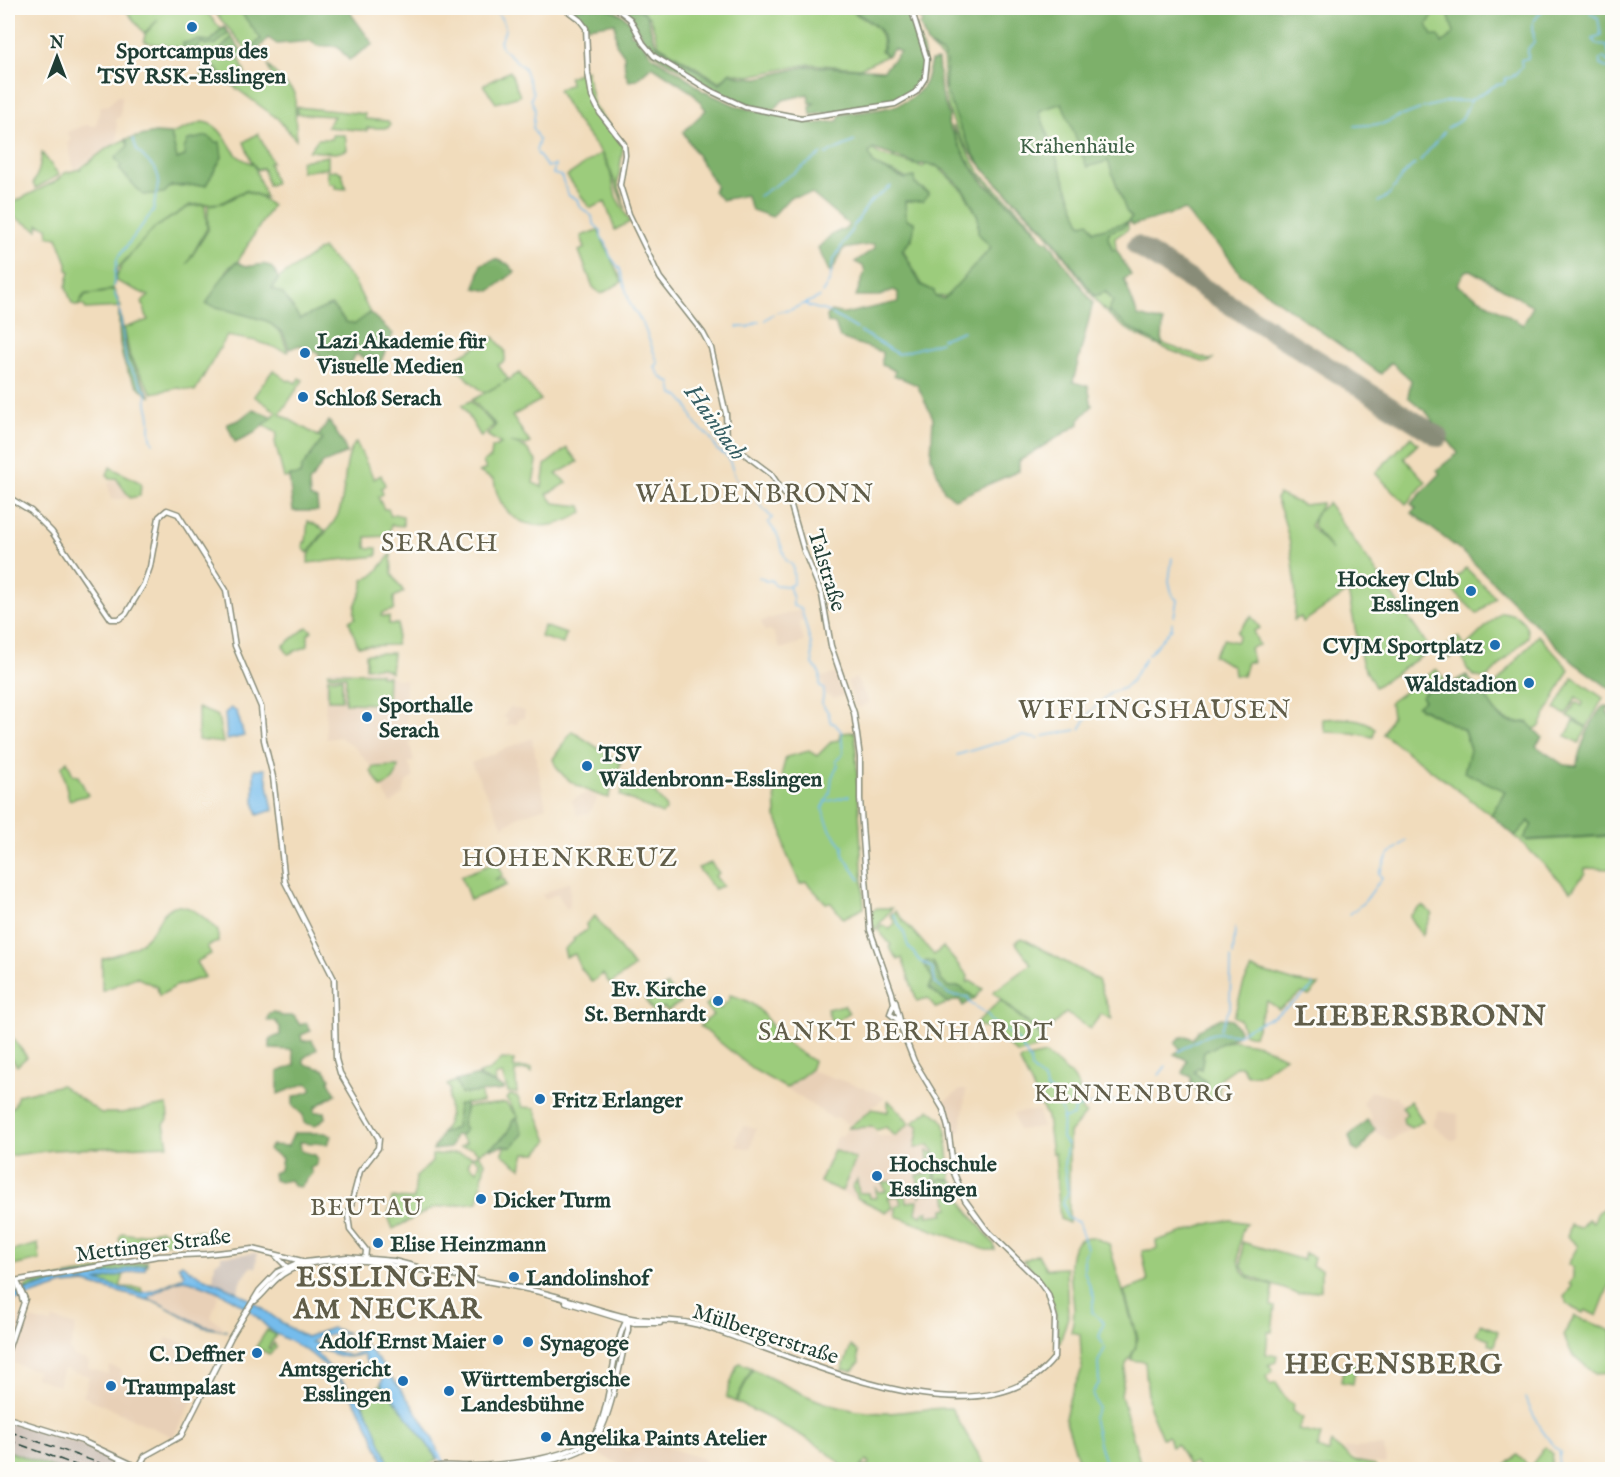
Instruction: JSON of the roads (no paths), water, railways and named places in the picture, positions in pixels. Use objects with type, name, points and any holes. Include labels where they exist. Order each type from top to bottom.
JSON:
[{"type":"main road","name":"Talstraße","points":[[564,8],[580,20],[586,28],[588,76],[593,100],[624,146],[620,183],[623,200],[660,278],[703,333],[711,348],[726,414],[728,442],[771,474],[789,500],[805,555],[822,595],[829,639],[851,703],[857,733],[870,931],[916,1065],[944,1112],[953,1170],[962,1195],[986,1229],[1037,1279],[1048,1294],[1055,1318],[1054,1358]]},
{"type":"main road","points":[[616,8],[630,19],[644,45],[654,56],[711,92],[745,107],[803,118],[893,105],[916,92],[925,78],[927,61],[911,8]]},
{"type":"main road","points":[[8,496],[31,511],[52,532],[93,589],[108,617],[118,619],[126,614],[144,584],[150,569],[158,519],[167,510],[178,514],[225,590],[235,646],[261,707],[264,740],[273,777],[285,882],[334,981],[336,1059],[340,1075],[379,1137],[378,1147],[360,1170],[348,1216],[350,1230],[363,1247],[365,1259]]},
{"type":"main road","points":[[892,993],[891,1008],[896,1012]]},
{"type":"main road","points":[[357,1257],[363,1247]]},
{"type":"main road","name":"Mettinger Straße","points":[[8,1282],[158,1256],[253,1249],[306,1262]]},
{"type":"main road","points":[[268,1251],[288,1268]]},
{"type":"main road","points":[[283,1256],[288,1268]]},
{"type":"main road","points":[[277,1257],[279,1264],[277,1272]]},
{"type":"main road","points":[[254,1302],[261,1288],[277,1272],[306,1262],[357,1257],[534,1291],[628,1320]]},
{"type":"main road","points":[[139,1467],[147,1455],[181,1436],[230,1338],[254,1302],[288,1268],[365,1259]]},
{"type":"main road","points":[[20,1289],[28,1278]]},
{"type":"main road","points":[[8,1350],[23,1300],[17,1281]]},
{"type":"main road","points":[[534,1291],[612,1317],[628,1320]]},
{"type":"main road","points":[[612,1317],[626,1331]]},
{"type":"main road","points":[[485,1470],[560,1457],[586,1448],[596,1439],[603,1421],[628,1320]]},
{"type":"main road","name":"Mülbergerstraße","points":[[628,1320],[636,1323],[667,1322]]},
{"type":"main road","name":"Mülbergerstraße","points":[[628,1320],[695,1324],[855,1378],[916,1392],[982,1396],[1016,1386],[1039,1372],[1054,1358]]},
{"type":"main road","points":[[626,1331],[636,1323]]},
{"type":"main road","points":[[8,1418],[82,1441],[144,1470]]},
{"type":"main road","points":[[425,1469],[515,1462],[553,1455],[579,1447],[587,1442],[603,1421]]},
{"type":"main road","points":[[586,1448],[587,1442]]},
{"type":"main road","points":[[579,1447],[586,1448]]},
{"type":"water","points":[[231,708],[237,712],[244,736],[227,740],[225,713]]},
{"type":"water","points":[[254,769],[265,769],[273,810],[258,815],[254,801]]},
{"type":"water","points":[[146,1264],[145,1269],[97,1281],[139,1293],[153,1291],[183,1277],[184,1274],[178,1266],[182,1264],[196,1274],[244,1296],[306,1337],[332,1328],[348,1333],[322,1335],[311,1342],[350,1356],[362,1351],[358,1344],[361,1341],[364,1343],[420,1417],[437,1448],[438,1459],[386,1388],[383,1388],[381,1382],[384,1378],[375,1369],[370,1371],[363,1354],[347,1357],[328,1351],[314,1350],[361,1402],[372,1420],[391,1469],[385,1467],[357,1405],[324,1365],[305,1350],[273,1332],[238,1302],[199,1284],[184,1280],[173,1283],[148,1298],[157,1302],[85,1283],[63,1285],[8,1303],[8,1296],[68,1278],[111,1273]]},
{"type":"water","points":[[170,1309],[204,1326],[227,1331],[203,1327]]},
{"type":"waterway","name":"Hainbach","points":[[494,8],[505,26],[500,41],[502,48],[524,68],[533,93],[531,99],[535,109],[533,129],[539,140],[536,151]]},
{"type":"waterway","points":[[1423,108],[1449,101],[1469,101],[1496,85],[1504,84],[1506,78],[1511,78],[1522,67],[1521,60],[1528,58],[1528,49],[1534,42],[1533,22],[1544,8]]},
{"type":"waterway","points":[[1591,8],[1591,14],[1598,18],[1601,36],[1593,39],[1597,44],[1607,45],[1610,59],[1609,63],[1604,58],[1600,59],[1600,65],[1612,70]]},
{"type":"waterway","points":[[1447,128],[1461,120],[1471,101]]},
{"type":"waterway","points":[[1402,116],[1420,109]]},
{"type":"waterway","points":[[1354,126],[1382,124],[1400,116]]},
{"type":"waterway","points":[[1420,161],[1444,132]]},
{"type":"waterway","points":[[113,287],[117,259],[153,211],[159,179],[156,170],[137,150],[133,139]]},
{"type":"waterway","points":[[826,154],[855,141]]},
{"type":"waterway","name":"Hainbach","points":[[537,153],[547,167],[555,165],[553,174],[561,176],[569,196],[577,199],[579,206],[592,216],[593,223],[601,231],[601,237],[606,243],[610,256],[620,269],[630,304],[643,324],[658,363],[655,367],[661,377],[671,383],[673,395],[679,396],[687,405],[696,425],[710,437],[717,450],[728,457],[736,479],[757,494],[758,503],[772,518],[768,522],[777,534],[786,560],[793,566],[794,583],[789,586],[793,606],[801,608],[811,644],[813,664],[820,674],[820,687],[824,689],[822,704],[828,712],[831,723],[834,723],[841,731],[843,754],[836,761],[838,765],[832,777],[830,793],[822,809],[831,831],[843,846],[843,855],[860,880]]},
{"type":"waterway","points":[[759,196],[822,154]]},
{"type":"waterway","points":[[1378,202],[1389,195],[1404,174],[1415,164]]},
{"type":"waterway","points":[[853,227],[869,203],[891,186]]},
{"type":"waterway","points":[[822,293],[830,280],[833,261],[852,229]]},
{"type":"waterway","points":[[114,292],[119,305],[126,362],[147,393],[146,400],[153,443]]},
{"type":"waterway","points":[[777,312],[790,310],[820,297]]},
{"type":"waterway","points":[[806,303],[808,306],[829,312]]},
{"type":"waterway","points":[[765,320],[773,314]]},
{"type":"waterway","points":[[832,314],[857,329]]},
{"type":"waterway","points":[[737,327],[748,327],[759,321]]},
{"type":"waterway","points":[[860,331],[898,354],[941,342]]},
{"type":"waterway","points":[[942,339],[963,331]]},
{"type":"waterway","points":[[1172,558],[1169,581],[1172,594]]},
{"type":"waterway","points":[[759,577],[766,581],[771,580],[775,585],[789,586]]},
{"type":"waterway","points":[[1173,596],[1177,600],[1174,617]]},
{"type":"waterway","points":[[1148,655],[1172,628],[1172,623]]},
{"type":"waterway","points":[[1080,729],[1090,712],[1112,692],[1124,688],[1132,680],[1145,659]]},
{"type":"waterway","points":[[1044,736],[1076,730]]},
{"type":"waterway","points":[[957,755],[1023,736],[1039,739]]},
{"type":"waterway","points":[[825,802],[849,796]]},
{"type":"waterway","points":[[1383,866],[1388,855],[1406,841]]},
{"type":"waterway","points":[[1350,914],[1365,901],[1382,878],[1379,873],[1382,868]]},
{"type":"waterway","name":"Hainbach","points":[[893,914],[904,933],[908,946],[920,961],[932,968],[936,984],[950,995],[968,997],[970,1003],[1017,1039],[1030,1060],[1031,1068],[1044,1081],[1047,1089],[1054,1093],[1054,1101],[1063,1112],[1062,1138],[1067,1145],[1064,1165],[1068,1193],[1063,1202],[1067,1218],[1078,1222],[1087,1248],[1084,1257],[1084,1271],[1094,1297],[1092,1312],[1104,1322],[1099,1337],[1105,1348],[1098,1362],[1099,1383],[1092,1394],[1098,1408],[1093,1417],[1108,1470]]},
{"type":"waterway","points":[[1233,955],[1235,928]]},
{"type":"waterway","points":[[1220,1030],[1230,1008],[1231,958]]},
{"type":"waterway","points":[[1179,1051],[1214,1033],[1239,1035],[1291,1005],[1314,986],[1312,984]]},
{"type":"waterway","points":[[1159,1075],[1166,1066]]},
{"type":"waterway","points":[[1063,1119],[1073,1116],[1075,1108],[1119,1100]]},
{"type":"waterway","points":[[1525,1398],[1539,1426],[1552,1444]]},
{"type":"waterway","points":[[1553,1446],[1560,1452],[1557,1470]]},
{"type":"waterway","points":[[438,1453],[449,1470]]},
{"type":"railway","points":[[8,1431],[119,1470]]},
{"type":"railway","points":[[8,1440],[89,1470]]},
{"type":"place","name":"Sportcampus des TSV RSK-Esslingen","points":[[192,27]]},
{"type":"place","name":"Lazi Akademie für Visuelle Medien","points":[[305,353]]},
{"type":"place","name":"Schloß Serach","points":[[303,397]]},
{"type":"place","name":"Hockey Club Esslingen","points":[[1471,591]]},
{"type":"place","name":"CVJM Sportplatz","points":[[1495,645]]},
{"type":"place","name":"Waldstadion","points":[[1529,683]]},
{"type":"place","name":"Sporthalle Serach","points":[[367,717]]},
{"type":"place","name":"TSV Wäldenbronn-Esslingen","points":[[587,766]]},
{"type":"place","name":"Ev. Kirche St. Bernhardt","points":[[718,1001]]},
{"type":"place","name":"Fritz Erlanger","points":[[540,1099]]},
{"type":"place","name":"Hochschule Esslingen","points":[[877,1176]]},
{"type":"place","name":"Dicker Turm","points":[[481,1199]]},
{"type":"place","name":"Elise Heinzmann","points":[[378,1243]]},
{"type":"place","name":"Landolinshof","points":[[514,1277]]},
{"type":"place","name":"Adolf Ernst Maier","points":[[498,1340]]},
{"type":"place","name":"Synagoge","points":[[528,1342]]},
{"type":"place","name":"C. Deffner","points":[[257,1353]]},
{"type":"place","name":"Amtsgericht Esslingen","points":[[403,1381]]},
{"type":"place","name":"Traumpalast","points":[[111,1386]]},
{"type":"place","name":"Württembergische Landesbühne","points":[[449,1391]]},
{"type":"place","name":"Angelika Paints Atelier","points":[[546,1437]]},
{"type":"district","name":"WÄLDENBRONN","points":[[755,493]]},
{"type":"district","name":"SERACH","points":[[440,542]]},
{"type":"district","name":"WIFLINGSHAUSEN","points":[[1155,709]]},
{"type":"district","name":"HOHENKREUZ","points":[[570,857]]},
{"type":"district","name":"LIEBERSBRONN","points":[[1421,1015]]},
{"type":"district","name":"SANKT BERNHARDT","points":[[906,1031]]},
{"type":"district","name":"KENNENBURG","points":[[1134,1093]]},
{"type":"district","name":"BEUTAU","points":[[367,1207]]},
{"type":"district","name":"ESSLINGEN AM NECKAR","points":[[388,1292]]},
{"type":"district","name":"HEGENSBERG","points":[[1394,1363]]},
{"type":"park label","name":"Krähenhäule","points":[[1077,145]]}]
